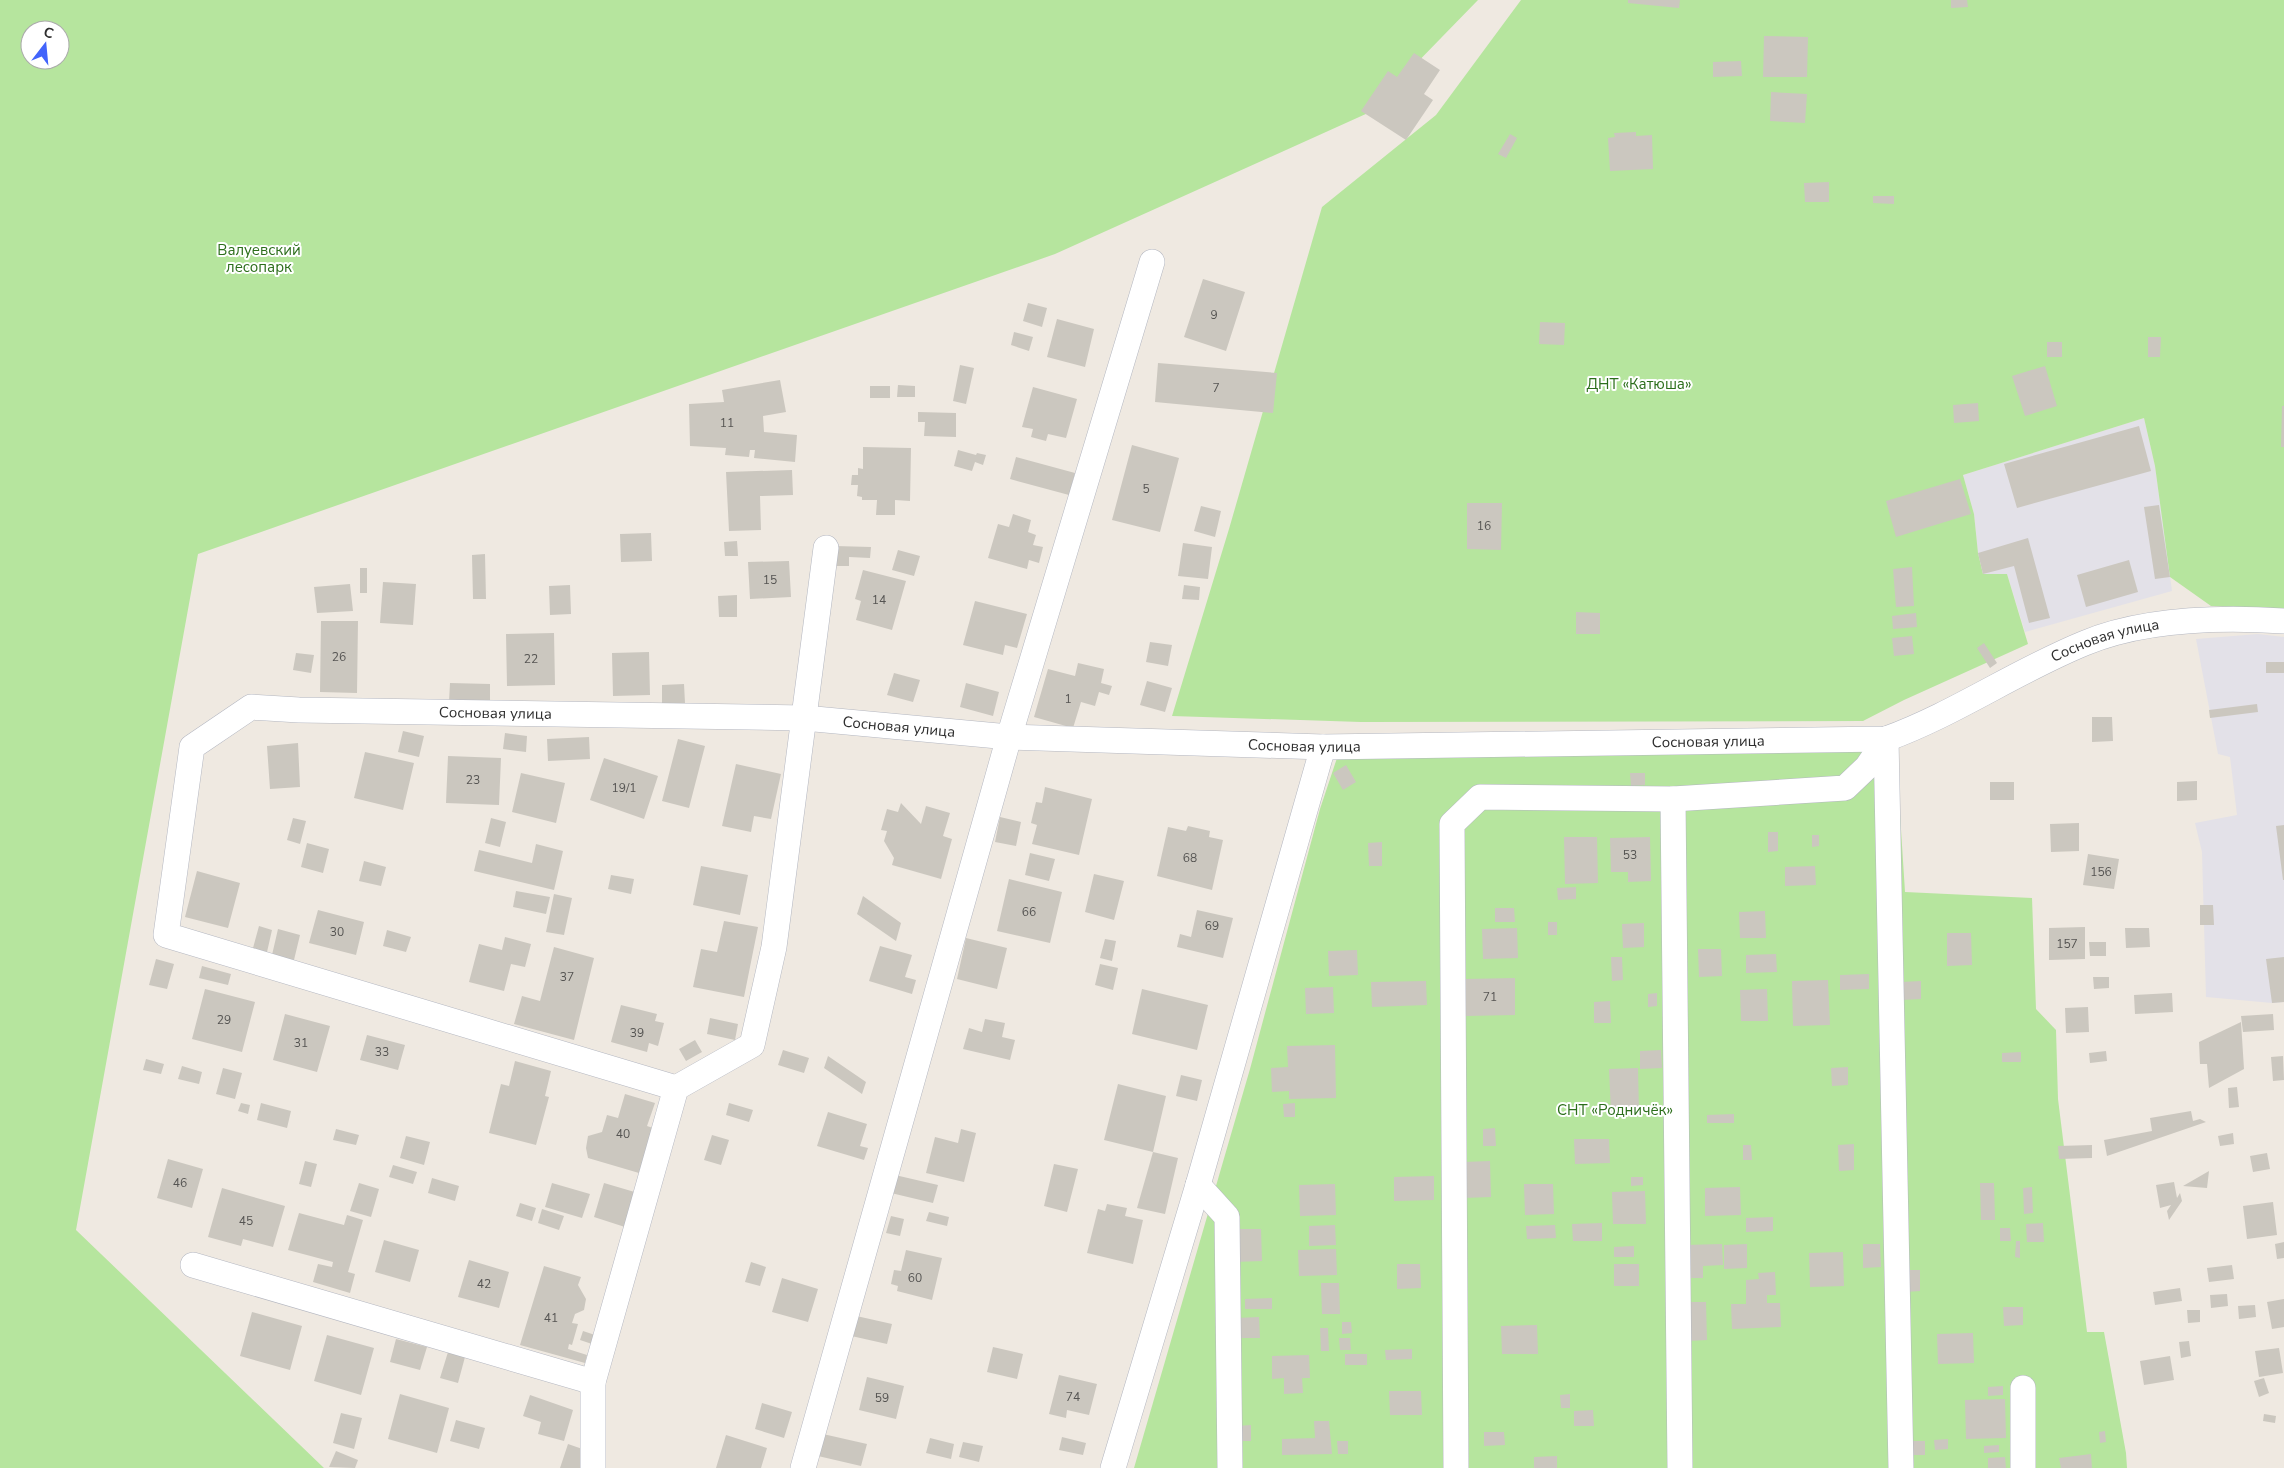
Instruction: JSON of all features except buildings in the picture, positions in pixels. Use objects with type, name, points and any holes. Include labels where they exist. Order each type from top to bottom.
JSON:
[{"type":"street","points":[[803,1468],[1009,737],[1152,262]]},
{"type":"street","points":[[593,1468],[594,1382],[676,1088],[752,1045],[774,948],[826,548]]},
{"type":"street","name":"Сосновая улица","points":[[676,1088],[166,935],[192,747],[251,707],[299,710],[804,718],[1009,737],[1323,747],[1886,739],[1918,728],[2085,643],[2133,629],[2182,622],[2232,620],[2284,621]]},
{"type":"street","points":[[1456,1468],[1452,824],[1480,797],[1674,799],[1845,788],[1867,767],[1886,739]]},
{"type":"street","points":[[1886,739],[1901,1468]]},
{"type":"street","points":[[1113,1468],[1198,1186],[1323,747]]},
{"type":"street","points":[[1674,799],[1680,1468]]},
{"type":"street","points":[[1198,1186],[1227,1218],[1230,1468]]},
{"type":"street","points":[[193,1265],[594,1382]]},
{"type":"street","points":[[2023,1388],[2023,1468]]},
{"type":"shaded area","points":[[2144,418],[2155,466],[2172,591],[2025,632],[2007,574],[1983,574],[1978,553],[1974,514],[1963,475]]},
{"type":"shaded area","points":[[2258,634],[2284,637],[2284,1002],[2272,1003],[2206,997],[2202,852],[2195,823],[2237,815],[2230,757],[2218,754],[2196,639]]},
{"type":"green space","name":"Валуевский лесопарк","points":[[0,0],[1478,0],[1368,113],[1055,254],[198,554],[76,1230],[324,1468],[0,1468]]},
{"type":"green space","name":"ДНТ «Катюша»","points":[[1521,0],[2284,0],[2284,609],[2211,606],[2170,577],[2155,466],[2144,418],[1963,475],[1974,514],[1978,553],[1983,574],[2007,574],[2028,644],[1904,700],[1863,721],[1361,722],[1172,716],[1229,529],[1322,207],[1436,115]]},
{"type":"green space","name":"СНТ «Родничёк»","points":[[1896,751],[1905,892],[2032,898],[2036,1009],[2056,1030],[2058,1099],[2087,1332],[2104,1332],[2126,1453],[2127,1468],[1134,1468],[1250,1069],[1320,809],[1338,755]]}]
